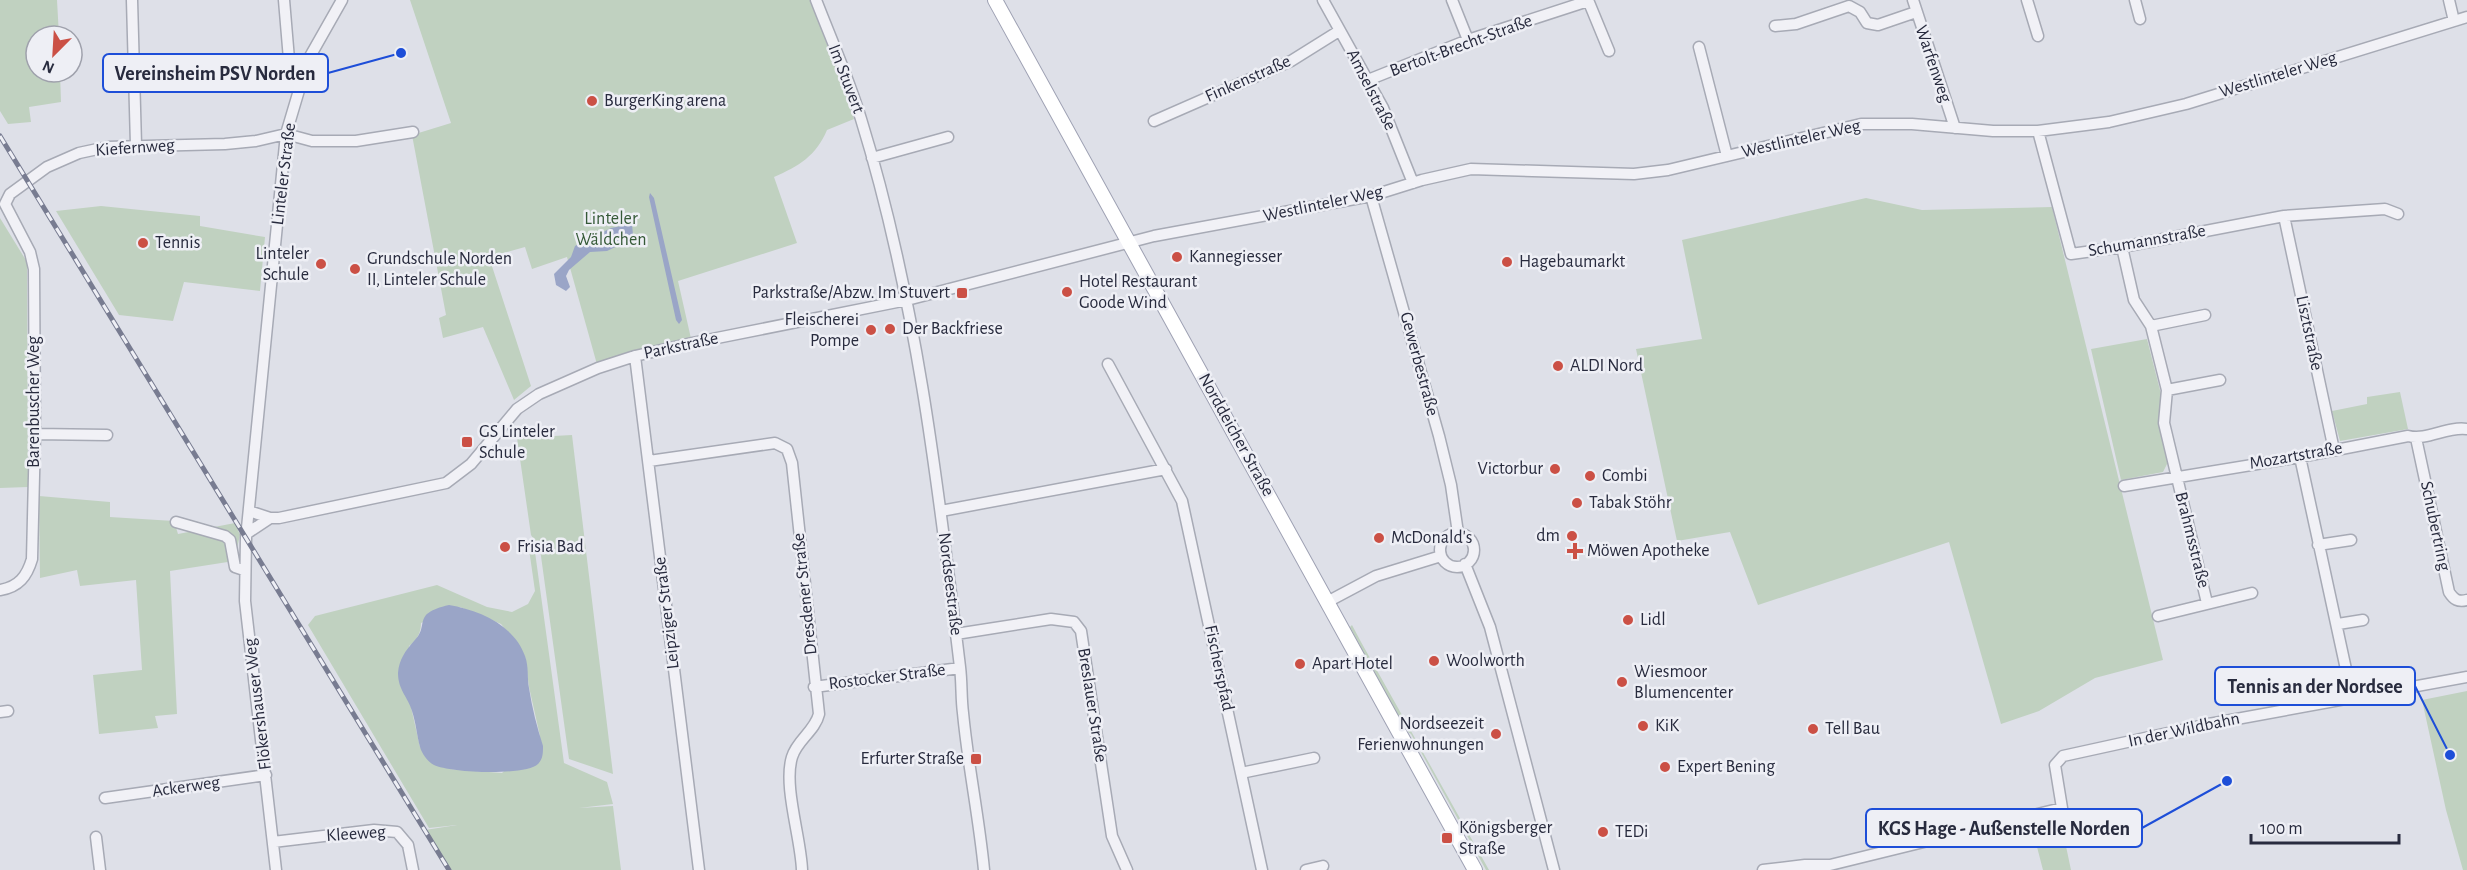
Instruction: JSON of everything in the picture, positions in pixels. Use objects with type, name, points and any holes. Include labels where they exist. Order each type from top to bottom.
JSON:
[{"type":"main road","name":"Norddeicher Straße","points":[[995,0],[1329,601],[1475,870]]},
{"type":"street","points":[[132,0],[136,145]]},
{"type":"street","points":[[284,0],[291,82],[299,86]]},
{"type":"street","name":"Linteler Straße","points":[[246,536],[286,134],[308,60],[342,0]]},
{"type":"street","name":"Im Stuvert","points":[[816,0],[861,117],[907,300]]},
{"type":"street","name":"Amselstraße","points":[[1323,0],[1383,108],[1413,183]]},
{"type":"street","points":[[1452,0],[1468,40]]},
{"type":"street","points":[[1588,0],[1609,51]]},
{"type":"street","name":"Bertolt-Brecht-Straße","points":[[1368,80],[1468,40],[1588,0]]},
{"type":"street","name":"Warfenweg","points":[[1913,0],[1955,128]]},
{"type":"street","points":[[2027,0],[2038,36]]},
{"type":"street","points":[[2135,0],[2140,19]]},
{"type":"street","points":[[2449,0],[2454,21]]},
{"type":"street","points":[[1775,26],[1796,24],[1849,6],[1860,12],[1867,23],[1878,25],[1916,12]]},
{"type":"street","name":"Westlinteler Weg","points":[[1129,243],[1371,196],[1471,169],[1634,174],[1668,170],[1861,124],[1912,124],[2038,131],[2109,122],[2186,104],[2467,17]]},
{"type":"street","name":"Finkenstraße","points":[[1154,121],[1291,61],[1339,31]]},
{"type":"street","points":[[1698,47],[1727,156]]},
{"type":"street","name":"Schumannstraße","points":[[2038,131],[2072,254],[2122,247],[2284,216]]},
{"type":"street","points":[[286,134],[312,141],[356,141],[412,132]]},
{"type":"street","name":"Kiefernweg","points":[[2,204],[27,180],[47,167],[79,153],[107,147],[136,145],[225,144],[256,141],[286,134]]},
{"type":"street","points":[[872,158],[948,137]]},
{"type":"street","name":"Gewerbestraße","points":[[1371,196],[1442,446],[1458,533],[1466,536],[1473,545],[1472,556],[1465,564],[1490,627],[1554,870]]},
{"type":"street","name":"Barenbuscher Weg","points":[[0,590],[18,584],[29,569],[32,559],[34,434],[34,268],[30,252],[2,204]]},
{"type":"street","points":[[2284,216],[2385,209],[2398,214]]},
{"type":"street","name":"Lisztstraße","points":[[2284,216],[2334,450]]},
{"type":"street","name":"Parkstraße","points":[[249,512],[270,518],[417,491],[446,483],[463,472],[517,409],[529,400],[579,375],[635,356],[907,300],[1129,243]]},
{"type":"street","name":"Brahmsstraße","points":[[2122,247],[2134,300],[2151,326],[2167,390],[2164,423],[2207,603]]},
{"type":"street","name":"Nordseestraße","points":[[907,300],[941,511],[963,711],[984,870]]},
{"type":"street","points":[[2151,326],[2205,315]]},
{"type":"street","name":"Leipziger Straße","points":[[635,356],[699,870]]},
{"type":"street","name":"Fischerspfad","points":[[1108,364],[1182,501],[1262,870]]},
{"type":"street","points":[[2167,390],[2220,380]]},
{"type":"street","name":"Mozartstraße","points":[[2124,486],[2300,457],[2408,436],[2416,438],[2457,428],[2467,429]]},
{"type":"street","points":[[34,434],[107,435]]},
{"type":"street","name":"Schubertring","points":[[2416,438],[2449,592],[2453,599],[2461,602],[2467,600]]},
{"type":"street","name":"Dresdener Straße","points":[[649,461],[774,443],[787,449],[792,463],[814,687],[819,714],[816,724],[803,739],[792,758],[790,784],[802,870]]},
{"type":"street","points":[[2300,457],[2352,697]]},
{"type":"street","points":[[941,511],[1166,469]]},
{"type":"street","name":"Parkstraße","points":[[246,536],[270,518]]},
{"type":"street","points":[[176,522],[225,536],[230,540],[232,546],[235,567],[244,570]]},
{"type":"street","points":[[1458,533],[1451,534],[1444,539],[1440,548],[1441,556],[1450,566],[1465,564]]},
{"type":"street","name":"Flökershauser Weg","points":[[246,536],[245,602],[276,870]]},
{"type":"street","points":[[2318,545],[2351,540]]},
{"type":"street","points":[[1329,601],[1376,576],[1441,556]]},
{"type":"street","name":"Brahmsstraße","points":[[2158,616],[2252,592]]},
{"type":"street","name":"Breslauer Straße","points":[[956,634],[1051,619],[1074,622],[1081,631],[1113,836],[1127,870]]},
{"type":"street","points":[[2338,624],[2362,621]]},
{"type":"street","name":"Rostocker Straße","points":[[814,687],[960,668]]},
{"type":"street","name":"In der Wildbahn","points":[[1805,867],[1830,866],[2062,808],[2055,765],[2064,756],[2210,724],[2467,677]]},
{"type":"street","points":[[1241,773],[1314,758]]},
{"type":"street","name":"Ackerweg","points":[[105,798],[266,775]]},
{"type":"street","name":"Kleeweg","points":[[273,842],[374,830],[397,832],[408,846],[413,870]]},
{"type":"street","points":[[96,837],[100,870]]},
{"type":"street","points":[[1306,870],[1323,866]]},
{"type":"street","points":[[1763,870],[1805,867]]},
{"type":"green space","points":[[0,0],[57,0],[58,24],[24,24],[24,84],[60,84],[61,102],[29,107],[31,122],[8,124],[0,111]]},
{"type":"green space","name":"Linteler Wäldchen","points":[[410,0],[811,0],[854,119],[827,130],[818,147],[806,159],[774,177],[797,243],[678,281],[692,343],[598,368],[567,257],[532,269],[525,247],[489,257],[531,386],[514,400],[483,327],[443,338],[439,318],[446,315],[412,135],[451,123]]},
{"type":"green space","points":[[1866,198],[1922,210],[2052,207],[2163,660],[2095,678],[2039,711],[2001,724],[1949,542],[1758,605],[1730,532],[1677,541],[1636,349],[1702,339],[1682,240]]},
{"type":"green space","points":[[101,206],[200,216],[200,226],[265,237],[260,291],[184,282],[173,321],[119,315],[56,211]]},
{"type":"green space","points":[[0,218],[27,262],[28,487],[0,488]]},
{"type":"green space","points":[[2147,339],[2162,398],[2159,425],[2168,462],[2163,472],[2121,480],[2091,349]]},
{"type":"green space","points":[[2400,392],[2408,429],[2340,441],[2332,411],[2367,404],[2367,397]]},
{"type":"green space","points":[[572,435],[613,774],[569,759],[540,549],[531,535],[517,438]]},
{"type":"green space","points":[[39,496],[110,502],[110,517],[174,521],[178,534],[235,523],[240,535],[234,561],[170,571],[177,714],[155,716],[158,728],[99,734],[93,675],[142,670],[136,580],[80,586],[77,570],[40,578]]},
{"type":"green space","points":[[528,542],[531,543],[535,552],[564,763],[607,782],[613,804],[579,808],[613,806],[621,870],[449,870],[425,830],[457,825],[429,828],[308,625],[315,616],[437,585],[487,607],[512,612],[528,604],[535,591]],"holes":[[[460,607],[501,624],[520,647],[525,657],[540,736],[502,773],[450,769],[420,747],[411,707],[409,646],[418,636],[421,623]]]},
{"type":"green space","points":[[1352,625],[1489,870],[1486,870],[1411,734],[1405,730],[1350,627]]},
{"type":"green space","points":[[2467,691],[2467,870],[2463,870],[2446,810],[2422,700]]},
{"type":"green space","points":[[2047,822],[2063,832],[2071,870],[2043,870],[2031,824]]},
{"type":"water","points":[[650,193],[654,198],[682,320],[679,324],[676,320]]},
{"type":"water","points":[[632,224],[633,235],[628,241],[607,251],[590,252],[569,270],[566,276],[570,287],[566,291],[556,285],[554,274],[571,257],[575,246],[611,228]]},
{"type":"water","points":[[449,605],[472,611],[494,621],[513,636],[520,645],[526,660],[528,684],[543,746],[542,758],[531,768],[504,772],[455,770],[434,765],[422,752],[415,720],[401,689],[398,673],[401,660],[419,635],[425,616],[437,608]]},
{"type":"railway","points":[[0,136],[449,870]]},
{"type":"place","name":"Vereinsheim PSV Norden","points":[[401,53]]},
{"type":"place","name":"BurgerKing arena","points":[[592,101]]},
{"type":"place","name":"Tennis","points":[[143,243]]},
{"type":"place","name":"Kannegiesser","points":[[1177,257]]},
{"type":"place","name":"Hagebaumarkt","points":[[1507,262]]},
{"type":"place","name":"Linteler Schule","points":[[321,264]]},
{"type":"place","name":"Grundschule Norden II, Linteler Schule","points":[[355,269]]},
{"type":"place","name":"Hotel Restaurant Goode Wind","points":[[1067,292]]},
{"type":"place","name":"Parkstraße/Abzw. Im Stuvert","points":[[962,293]]},
{"type":"place","name":"Der Backfriese","points":[[890,329]]},
{"type":"place","name":"Fleischerei Pompe","points":[[871,330]]},
{"type":"place","name":"ALDI Nord","points":[[1558,366]]},
{"type":"place","name":"GS Linteler Schule","points":[[467,442]]},
{"type":"place","name":"Victorbur","points":[[1555,469]]},
{"type":"place","name":"Combi","points":[[1590,476]]},
{"type":"place","name":"Tabak Stöhr","points":[[1577,503]]},
{"type":"place","name":"dm","points":[[1572,536]]},
{"type":"place","name":"McDonald's","points":[[1379,538]]},
{"type":"place","name":"Frisia Bad","points":[[505,547]]},
{"type":"place","name":"Möwen Apotheke","points":[[1575,551]]},
{"type":"place","name":"Lidl","points":[[1628,620]]},
{"type":"place","name":"Woolworth","points":[[1434,661]]},
{"type":"place","name":"Apart Hotel","points":[[1300,664]]},
{"type":"place","name":"Wiesmoor Blumencenter","points":[[1622,682]]},
{"type":"place","name":"KiK","points":[[1643,726]]},
{"type":"place","name":"Tell Bau","points":[[1813,729]]},
{"type":"place","name":"Nordseezeit Ferienwohnungen","points":[[1496,734]]},
{"type":"place","name":"Tennis an der Nordsee","points":[[2450,755]]},
{"type":"place","name":"Erfurter Straße","points":[[976,759]]},
{"type":"place","name":"Expert Bening","points":[[1665,767]]},
{"type":"place","name":"KGS Hage - Außenstelle Norden","points":[[2227,781]]},
{"type":"place","name":"TEDi","points":[[1603,832]]},
{"type":"place","name":"Königsberger Straße","points":[[1447,838]]}]
